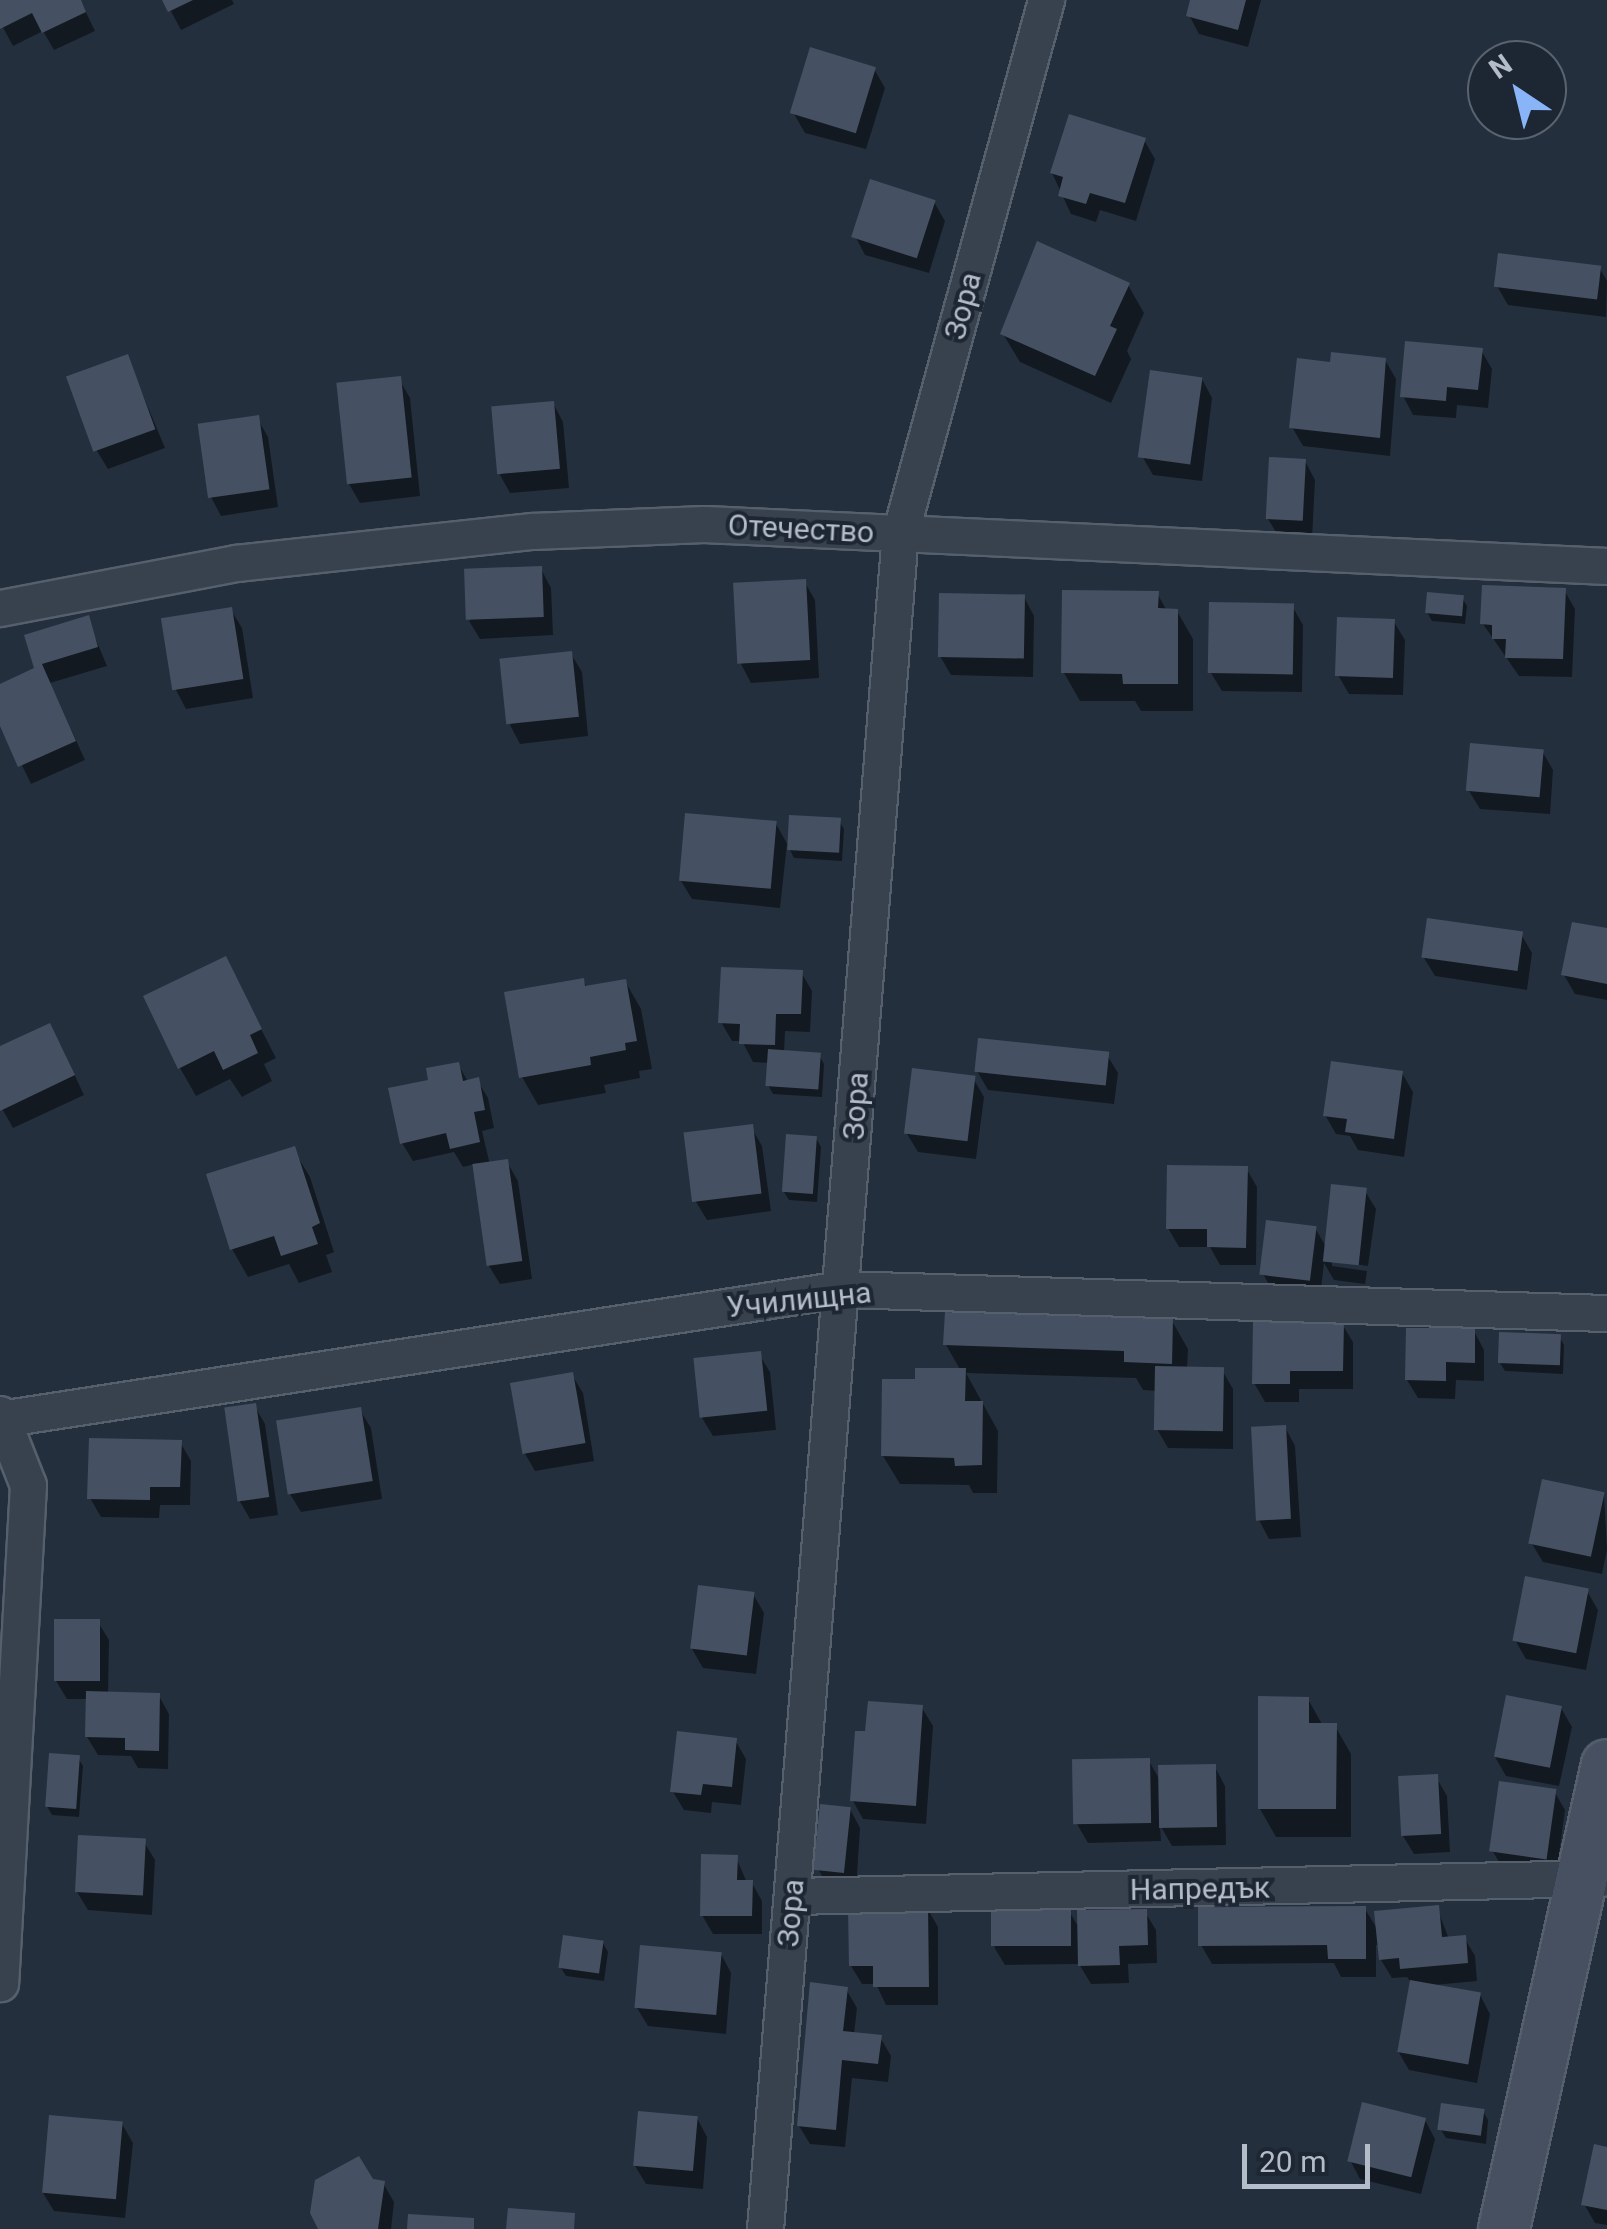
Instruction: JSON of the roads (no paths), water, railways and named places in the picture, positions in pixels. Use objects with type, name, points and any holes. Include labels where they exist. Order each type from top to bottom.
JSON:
[{"type":"street","name":"Зора","points":[[765,2229],[900,534],[1046,0]]},
{"type":"street","name":"Отечество","points":[[0,608],[236,563],[532,531],[704,524],[1607,566]]},
{"type":"street","name":"Училищна","points":[[1,1417],[842,1289],[1607,1313]]},
{"type":"street","points":[[0,1983],[28,1485],[1,1417]]},
{"type":"street","points":[[1504,2229],[1594,1879],[1607,1765]]},
{"type":"street","name":"Напредък","points":[[793,1896],[1594,1879]]}]
